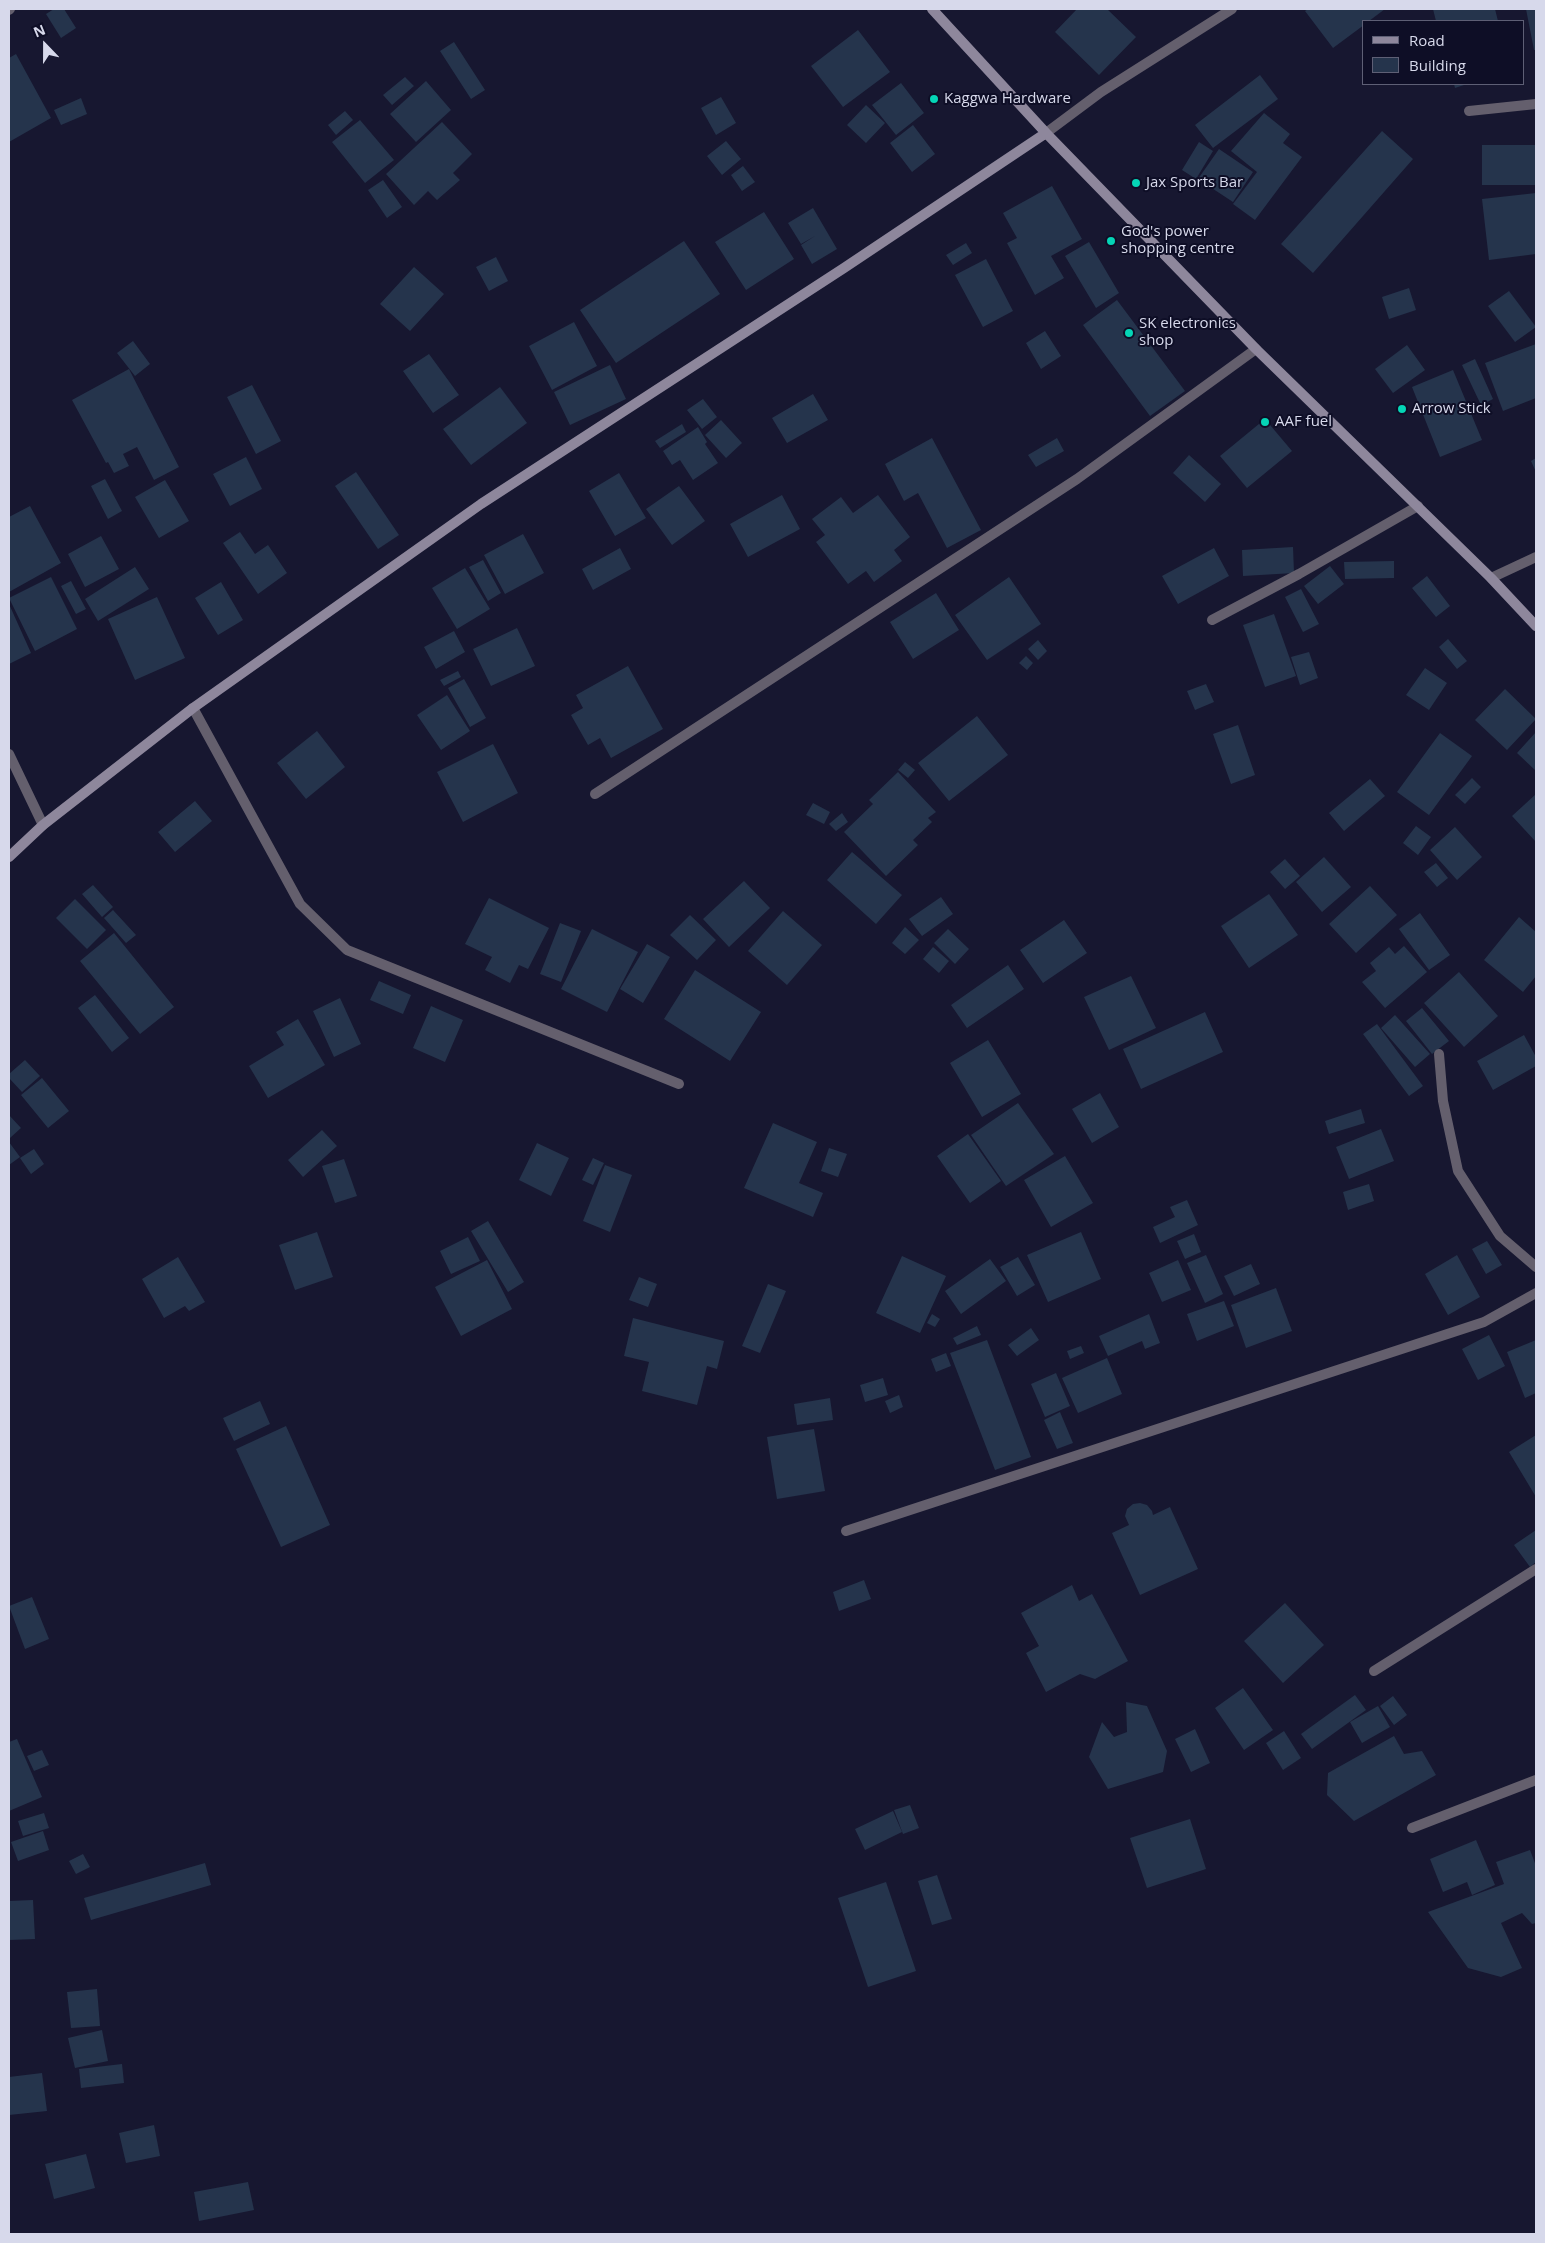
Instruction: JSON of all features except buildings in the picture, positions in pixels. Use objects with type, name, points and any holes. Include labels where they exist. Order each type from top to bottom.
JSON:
[{"type":"street","points":[[932,9],[1046,133],[1256,349],[1491,578],[1536,626]]},
{"type":"street","points":[[9,857],[43,825],[193,708],[481,504],[844,268],[1046,133],[1101,92],[1232,9]]},
{"type":"street","points":[[1469,111],[1536,104]]},
{"type":"street","points":[[595,794],[1077,479],[1256,349]]},
{"type":"street","points":[[1212,620],[1299,574],[1418,506]]},
{"type":"street","points":[[1491,578],[1536,556]]},
{"type":"street","points":[[193,708],[300,904],[347,950],[679,1084]]},
{"type":"street","points":[[9,754],[43,825]]},
{"type":"street","points":[[1439,1054],[1443,1101],[1458,1171],[1500,1236],[1536,1267]]},
{"type":"street","points":[[846,1531],[1484,1322],[1536,1293]]},
{"type":"street","points":[[1374,1671],[1536,1569]]},
{"type":"street","points":[[1412,1828],[1536,1780]]},
{"type":"place","name":"Kaggwa Hardware","points":[[934,99]]},
{"type":"place","name":"Jax Sports Bar","points":[[1136,183]]},
{"type":"place","name":"God's power shopping centre","points":[[1111,241]]},
{"type":"place","name":"SK electronics shop","points":[[1129,333]]},
{"type":"place","name":"Arrow Stick","points":[[1402,409]]},
{"type":"place","name":"AAF fuel","points":[[1265,422]]}]
